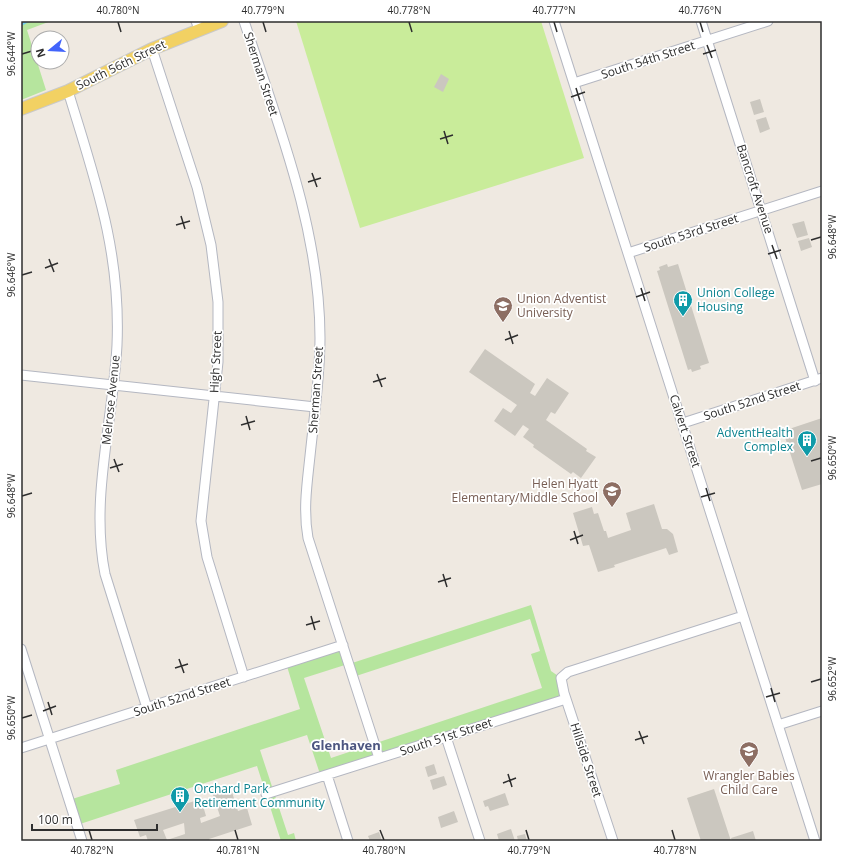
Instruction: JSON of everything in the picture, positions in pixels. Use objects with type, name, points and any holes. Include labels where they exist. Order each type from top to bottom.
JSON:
[{"type":"main road","name":"South 56th Street","points":[[21,109],[68,91],[198,25],[222,21]]},
{"type":"street","name":"Sherman Street","points":[[244,21],[297,186],[311,242],[316,276],[319,330],[319,370],[305,506],[305,522],[308,538],[379,758]]},
{"type":"street","name":"Calvert Street","points":[[554,21],[815,841]]},
{"type":"street","name":"Bancroft Avenue","points":[[701,21],[761,211],[819,380]]},
{"type":"street","name":"South 54th Street","points":[[574,84],[768,21]]},
{"type":"street","name":"High Street","points":[[152,49],[197,187],[211,245],[218,302],[219,333],[214,397],[202,506],[202,532],[207,557],[244,677]]},
{"type":"street","name":"Melrose Avenue","points":[[68,91],[99,191],[112,252],[117,317],[113,385],[99,511],[101,548],[105,574],[147,708]]},
{"type":"street","name":"South 53rd Street","points":[[628,253],[822,191]]},
{"type":"street","points":[[21,375],[315,407]]},
{"type":"street","name":"South 52nd Street","points":[[683,423],[819,380]]},
{"type":"street","name":"Hillside Street","points":[[613,841],[566,699],[561,678],[568,672],[743,616]]},
{"type":"street","name":"South 52nd Street","points":[[21,748],[342,645]]},
{"type":"street","points":[[21,649],[82,841]]},
{"type":"street","name":"South 51st Street","points":[[266,794],[566,699]]},
{"type":"street","points":[[778,725],[822,711]]},
{"type":"street","points":[[446,737],[480,841]]},
{"type":"street","points":[[327,775],[348,841]]},
{"type":"green space","points":[[21,21],[51,21],[27,30],[30,39],[30,70],[40,70],[46,90],[21,100]]},
{"type":"green space","points":[[296,21],[541,21],[584,158],[360,228]]},
{"type":"green space","points":[[531,605],[551,671],[561,678],[566,699],[321,777],[307,735],[260,750],[288,835],[294,833],[296,841],[281,841],[257,766],[77,825],[69,800],[120,784],[116,770],[300,709],[286,663],[343,645],[349,664]],"holes":[[[530,619],[540,651],[531,654],[542,688],[331,758],[304,678],[348,664],[353,677]]]},
{"type":"building","points":[[441,74],[449,79],[443,92],[434,87]]},
{"type":"building","points":[[760,99],[764,112],[754,115],[750,102]]},
{"type":"building","points":[[766,117],[770,129],[760,133],[756,120]]},
{"type":"building","points":[[804,221],[808,235],[797,238],[792,224]]},
{"type":"building","points":[[809,238],[812,247],[801,251],[798,241]]},
{"type":"building","name":"Union College Housing","points":[[667,264],[668,267],[678,264],[709,363],[700,366],[701,369],[692,372],[691,369],[688,370],[657,271],[660,270],[659,267]]},
{"type":"building","points":[[485,349],[535,384],[530,393],[535,396],[547,378],[569,393],[555,414],[551,412],[546,420],[596,457],[581,478],[573,472],[571,474],[533,447],[534,445],[523,437],[529,429],[523,425],[515,436],[494,421],[503,408],[511,413],[517,405],[469,372]]},
{"type":"building","name":"AdventHealth Complex","points":[[822,418],[822,484],[802,490],[783,431]]},
{"type":"building","name":"Helen Hyatt Elementary/Middle School","points":[[654,504],[662,529],[667,529],[673,534],[678,552],[669,555],[666,548],[614,565],[615,567],[598,572],[589,545],[583,546],[573,513],[592,507],[594,514],[598,513],[608,538],[631,530],[626,513]]},
{"type":"building","points":[[434,764],[437,774],[428,777],[425,767]]},
{"type":"building","points":[[444,776],[447,785],[433,790],[430,780]]},
{"type":"building","name":"Orchard Park Retirement Community","points":[[230,786],[238,811],[247,808],[252,825],[209,839],[210,841],[148,841],[146,835],[140,837],[134,820],[201,799],[206,816],[200,818],[201,823],[220,816],[212,792]],"holes":[[[184,823],[185,834],[167,840],[163,830]]]},
{"type":"building","points":[[714,789],[731,841],[701,841],[687,798]]},
{"type":"building","points":[[505,793],[509,805],[490,811],[488,806],[485,807],[483,801]]},
{"type":"building","points":[[454,811],[458,822],[441,828],[438,817]]},
{"type":"building","points":[[511,829],[515,841],[499,841],[497,834]]},
{"type":"building","points":[[753,831],[756,841],[732,841],[731,838]]},
{"type":"building","points":[[379,832],[382,841],[370,841],[368,836]]},
{"type":"building","points":[[525,834],[527,841],[518,841],[517,836]]},
{"type":"waterway","points":[[21,25],[28,21]]},
{"type":"place","name":"Union College Housing","points":[[683,317]]},
{"type":"place","name":"Union Adventist University","points":[[503,323]]},
{"type":"place","name":"AdventHealth Complex","points":[[807,457]]},
{"type":"place","name":"Helen Hyatt Elementary/Middle School","points":[[612,508]]},
{"type":"place","name":"Wrangler Babies Child Care","points":[[749,768]]},
{"type":"place","name":"Orchard Park Retirement Community","points":[[180,813]]},
{"type":"district","name":"Glenhaven","points":[[346,745]]}]
